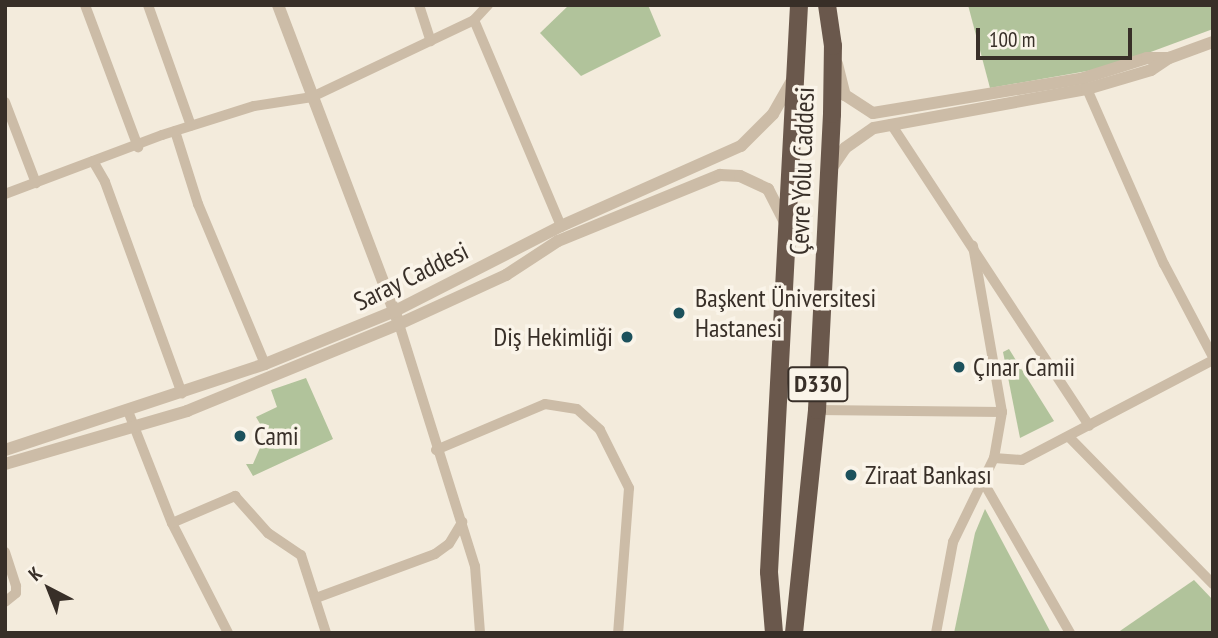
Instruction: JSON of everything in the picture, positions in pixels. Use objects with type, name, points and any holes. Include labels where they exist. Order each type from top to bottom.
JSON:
[{"type":"highway","name":"Çevre Yolu Caddesi","points":[[774,633],[769,572],[790,236],[794,76],[799,5]]},
{"type":"highway","name":"Çevre Yolu Caddesi","points":[[794,633],[803,573],[817,410],[833,46],[827,5]]},
{"type":"highway","name":"D330","points":[[761,633],[769,572]]},
{"type":"highway","name":"D330","points":[[803,573],[804,633]]},
{"type":"street","points":[[85,5],[138,148]]},
{"type":"street","points":[[148,5],[191,126]]},
{"type":"street","points":[[278,5],[397,318],[436,450],[475,566],[480,633]]},
{"type":"street","points":[[419,5],[431,41]]},
{"type":"street","points":[[5,194],[93,161],[138,148],[175,131],[254,106],[312,97],[474,20],[488,5]]},
{"type":"street","points":[[474,20],[561,226]]},
{"type":"street","points":[[828,195],[832,165],[845,148],[874,128],[1087,89],[1151,70],[1169,58],[1213,42]]},
{"type":"street","points":[[833,46],[845,95],[873,113],[1084,78],[1147,58],[1169,58]]},
{"type":"street","name":"Saray Caddesi","points":[[5,450],[182,393],[397,318],[561,226],[741,146],[773,114],[794,76]]},
{"type":"street","points":[[994,458],[1022,460],[1213,358],[1164,264],[1087,89]]},
{"type":"street","points":[[5,102],[36,183]]},
{"type":"street","points":[[891,124],[1089,426]]},
{"type":"street","points":[[175,131],[198,204],[265,364]]},
{"type":"street","points":[[93,161],[105,182],[182,393]]},
{"type":"street","name":"Saray Caddesi","points":[[5,464],[134,428],[506,275],[558,241],[720,175],[740,176],[768,189],[790,236]]},
{"type":"street","points":[[936,633],[953,542],[981,478],[994,458],[1002,412],[973,246]]},
{"type":"street","points":[[436,450],[545,404],[577,409],[600,430],[629,488],[618,633]]},
{"type":"street","points":[[817,410],[1002,412]]},
{"type":"street","points":[[128,411],[172,523],[229,633]]},
{"type":"street","points":[[1069,437],[1213,584]]},
{"type":"street","points":[[981,478],[1070,633]]},
{"type":"street","points":[[172,523],[235,496],[268,533],[301,555],[327,633]]},
{"type":"street","points":[[316,598],[435,554],[449,544],[461,522]]},
{"type":"street","points":[[5,552],[8,573],[16,593],[5,602]]},
{"type":"green space","points":[[569,5],[648,5],[661,36],[581,76],[540,33]]},
{"type":"green space","points":[[968,5],[1213,5],[1213,29],[1110,67],[990,88]]},
{"type":"green space","points":[[1009,349],[1054,421],[1020,438],[1003,352]]},
{"type":"green space","points":[[306,378],[333,439],[253,476],[246,464],[253,464],[266,434],[256,417],[277,407],[271,390]]},
{"type":"green space","points":[[985,509],[1051,633],[954,633],[975,533]]},
{"type":"green space","points":[[1194,580],[1213,600],[1213,633],[1117,633]]},
{"type":"place","name":"Başkent Üniversitesi Hastanesi","points":[[679,313]]},
{"type":"place","name":"Diş Hekimliği","points":[[627,337]]},
{"type":"place","name":"Çınar Camii","points":[[959,367]]},
{"type":"place","name":"Cami","points":[[240,436]]},
{"type":"place","name":"Ziraat Bankası","points":[[851,475]]}]
